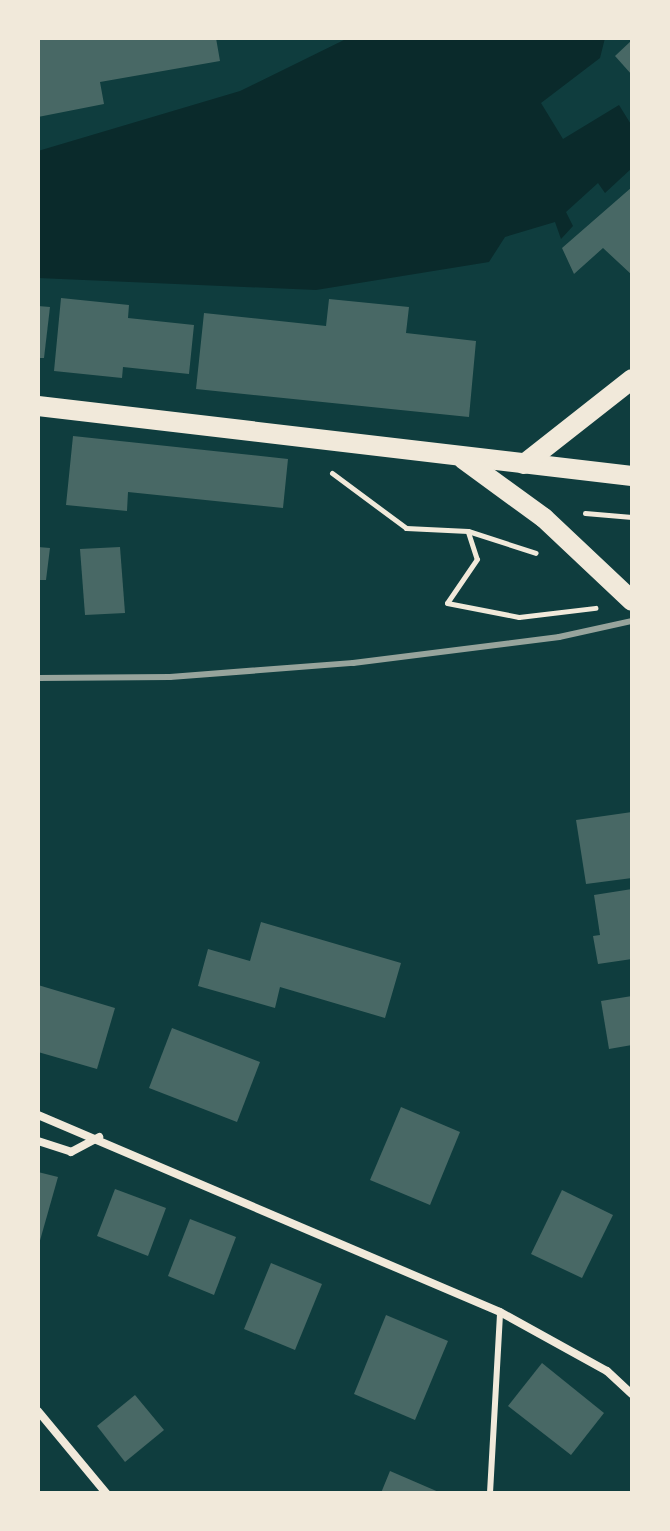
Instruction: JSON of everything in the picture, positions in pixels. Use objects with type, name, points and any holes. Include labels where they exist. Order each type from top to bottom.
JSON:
[{"type":"main road","points":[[524,464],[632,379]]},
{"type":"main road","points":[[38,406],[632,476]]},
{"type":"main road","points":[[460,457],[544,518],[632,601]]},
{"type":"street","points":[[38,1115],[99,1137],[500,1312],[607,1371],[632,1394]]},
{"type":"street","points":[[38,1141],[71,1152],[99,1137]]},
{"type":"street","points":[[38,1411],[106,1493]]},
{"type":"lane","points":[[490,1493],[500,1312]]},
{"type":"path","points":[[327,441],[330,471],[406,528],[468,531],[538,554]]},
{"type":"path","points":[[580,513],[632,517]]},
{"type":"path","points":[[468,531],[477,559],[447,603],[519,617],[599,608]]},
{"type":"water","points":[[348,38],[605,38],[600,58],[541,103],[563,139],[619,105],[632,126],[632,168],[605,193],[598,183],[566,212],[573,226],[561,239],[555,222],[505,237],[489,262],[316,290],[38,278],[38,151],[240,91]]},
{"type":"building","points":[[38,38],[216,38],[220,61],[100,82],[104,104],[38,117]]},
{"type":"building","points":[[632,40],[632,75],[615,56]]},
{"type":"building","points":[[632,187],[632,275],[603,248],[574,274],[562,248]]},
{"type":"building","points":[[61,298],[129,305],[128,318],[194,325],[189,374],[123,367],[122,378],[54,371]]},
{"type":"building","points":[[329,299],[409,307],[406,333],[476,341],[469,417],[196,389],[204,313],[326,326]]},
{"type":"building","points":[[38,306],[50,307],[44,358],[38,358]]},
{"type":"building","points":[[73,436],[288,459],[283,508],[128,492],[127,511],[66,505]]},
{"type":"building","points":[[38,547],[50,548],[46,580],[38,580]]},
{"type":"building","points":[[120,547],[125,613],[85,615],[80,549]]},
{"type":"building","points":[[632,812],[632,878],[586,884],[576,820]]},
{"type":"building","points":[[632,889],[632,959],[598,964],[593,936],[600,935],[594,895]]},
{"type":"building","points":[[261,922],[401,963],[385,1018],[280,987],[275,1008],[198,986],[208,949],[250,961]]},
{"type":"building","points":[[38,985],[115,1008],[97,1069],[38,1052]]},
{"type":"building","points":[[632,996],[632,1045],[609,1049],[601,1001]]},
{"type":"building","points":[[172,1028],[260,1062],[237,1122],[149,1088]]},
{"type":"building","points":[[401,1107],[460,1132],[430,1205],[370,1180]]},
{"type":"building","points":[[38,1172],[58,1177],[39,1244],[38,1244]]},
{"type":"building","points":[[115,1189],[166,1208],[148,1256],[97,1236]]},
{"type":"building","points":[[562,1190],[613,1215],[582,1278],[531,1254]]},
{"type":"building","points":[[190,1219],[236,1237],[214,1295],[168,1276]]},
{"type":"building","points":[[271,1263],[322,1284],[295,1350],[244,1329]]},
{"type":"building","points":[[386,1315],[448,1341],[415,1420],[354,1394]]},
{"type":"building","points":[[542,1363],[604,1413],[571,1455],[508,1406]]},
{"type":"building","points":[[135,1395],[164,1430],[125,1462],[97,1426]]},
{"type":"building","points":[[390,1471],[441,1493],[381,1493]]},
{"type":"railway","points":[[38,678],[170,677],[353,663],[559,637],[632,621]]}]
